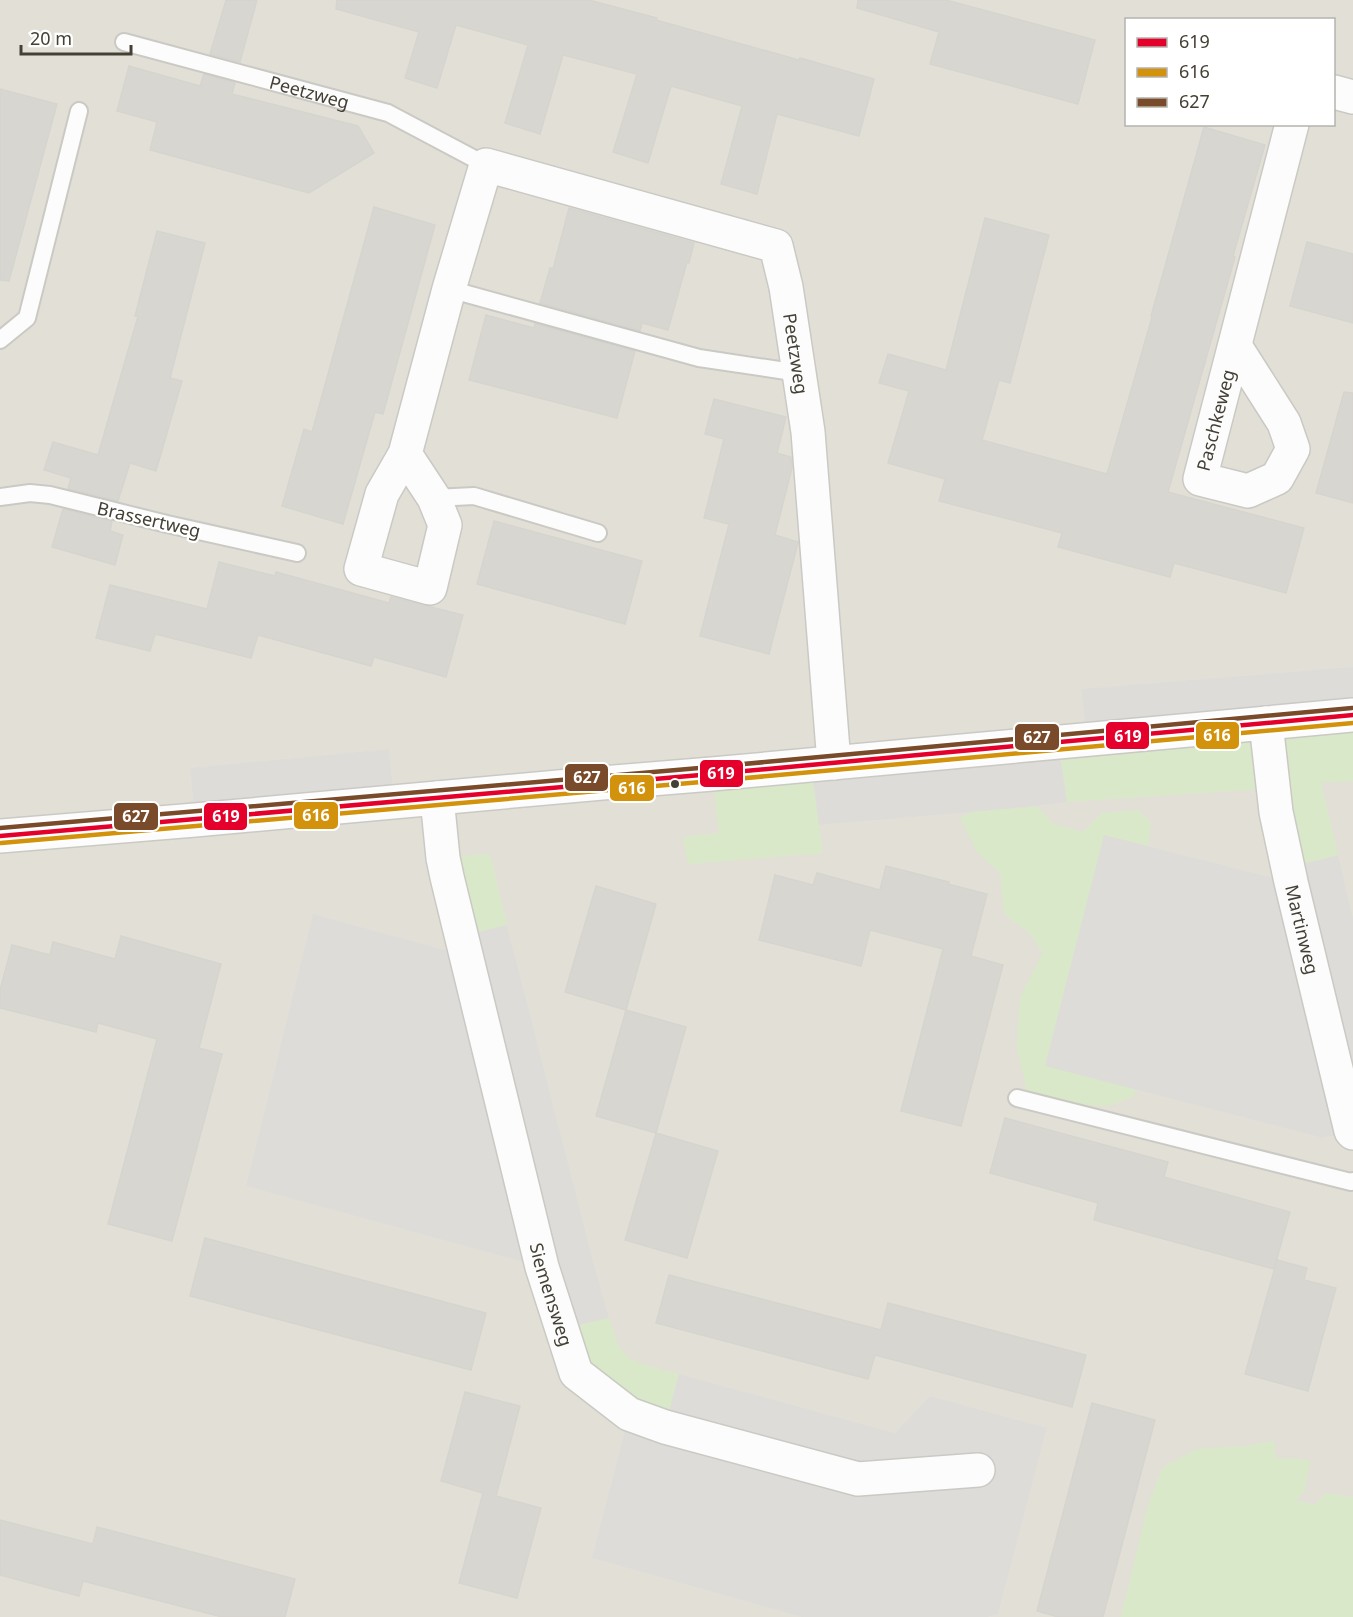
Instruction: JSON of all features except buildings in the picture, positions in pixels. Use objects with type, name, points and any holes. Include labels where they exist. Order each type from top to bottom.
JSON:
[{"type":"street","points":[[1335,92],[1353,97]]},
{"type":"street","name":"Paschkeweg","points":[[1235,346],[1291,126]]},
{"type":"street","points":[[405,454],[434,498],[445,525],[430,588],[361,570],[382,494],[405,454],[449,289],[486,165]]},
{"type":"street","name":"Peetzweg","points":[[486,165],[776,246],[786,286],[808,432],[834,763]]},
{"type":"street","points":[[0,836],[1353,715]]},
{"type":"street","name":"Martinweg","points":[[1266,723],[1278,823],[1353,1133]]},
{"type":"street","name":"Siemensweg","points":[[437,798],[447,877],[543,1267],[576,1373],[629,1414],[665,1427],[858,1479],[978,1470]]},
{"type":"lane","name":"Peetzweg","points":[[124,42],[388,113],[486,165]]},
{"type":"lane","points":[[0,340],[27,318],[79,111]]},
{"type":"lane","points":[[449,289],[699,358],[799,373]]},
{"type":"lane","name":"Brassertweg","points":[[0,497],[30,493],[50,495],[297,553]]},
{"type":"lane","points":[[434,498],[474,496],[598,532]]},
{"type":"lane","points":[[1017,1098],[1351,1182],[1353,1180]]},
{"type":"shaded area","points":[[0,0],[1353,0],[1353,1617],[0,1617]]},
{"type":"shaded area","points":[[1353,667],[1353,715],[1087,739],[1081,689]]},
{"type":"shaded area","points":[[1058,742],[1067,802],[819,825],[811,765]]},
{"type":"shaded area","points":[[389,749],[394,801],[195,820],[190,768]]},
{"type":"shaded area","points":[[1104,835],[1290,882],[1288,868],[1338,855],[1353,918],[1351,1131],[1323,1138],[1045,1066]]},
{"type":"shaded area","points":[[313,914],[466,956],[462,936],[507,925],[609,1318],[562,1329],[542,1267],[246,1186]]},
{"type":"shaded area","points":[[679,1374],[895,1433],[930,1396],[1047,1428],[998,1614],[987,1617],[802,1617],[592,1558],[629,1414],[665,1427]]},
{"type":"green space","points":[[1353,715],[1353,781],[1321,783],[1338,855],[1288,868],[1274,788],[1067,802],[1058,742]]},
{"type":"green space","points":[[811,765],[823,853],[688,864],[683,837],[719,833],[712,774]]},
{"type":"green space","points":[[1022,792],[1054,824],[1083,832],[1102,813],[1138,810],[1151,823],[1147,851],[1133,1075],[1135,1096],[1108,1106],[1068,1105],[1027,1091],[1017,1047],[1020,998],[1043,953],[1028,931],[1004,913],[1000,873],[977,852],[960,818],[993,800]]},
{"type":"green space","points":[[490,854],[507,925],[462,936],[443,858]]},
{"type":"green space","points":[[609,1318],[618,1344],[628,1357],[644,1365],[679,1374],[665,1427],[629,1414],[562,1329]]},
{"type":"green space","points":[[1275,1441],[1275,1458],[1310,1460],[1304,1493],[1295,1500],[1315,1505],[1326,1493],[1353,1497],[1353,1617],[1120,1617],[1148,1505],[1162,1468],[1197,1449],[1247,1446]]},
{"type":"transit line","name":"627","points":[[0,828],[711,767],[1352,708]]},
{"type":"transit line","name":"619","points":[[0,836],[1353,715]]},
{"type":"transit line","name":"616","points":[[1,843],[1353,723]]}]
